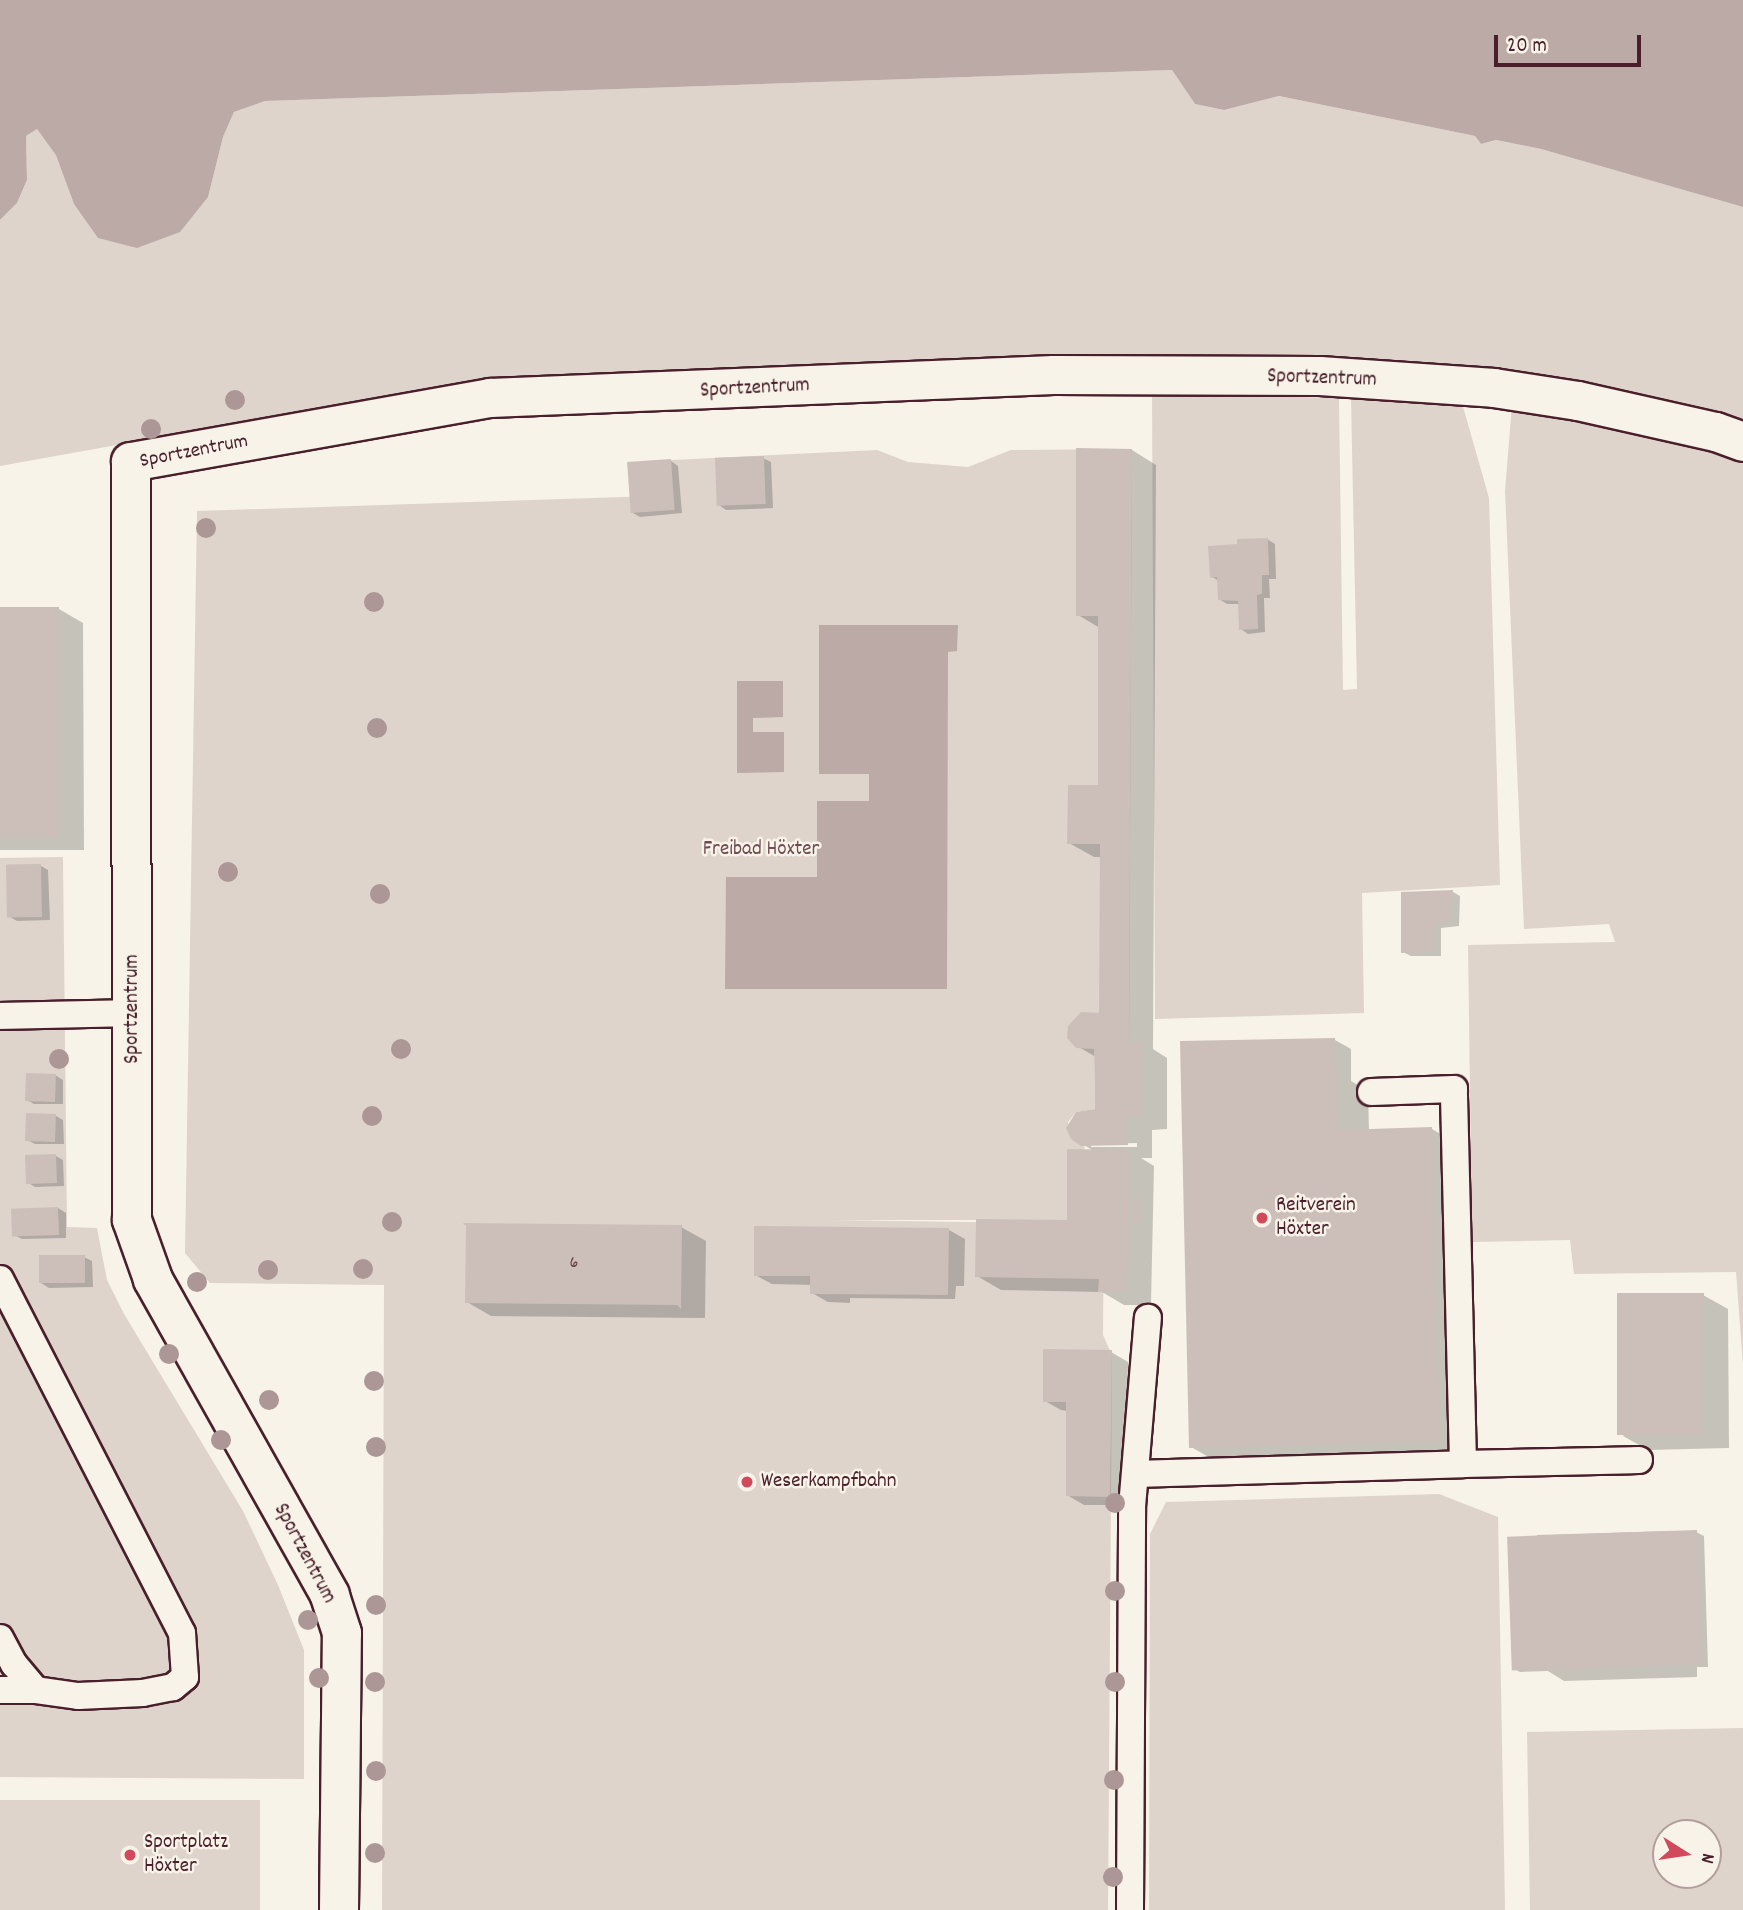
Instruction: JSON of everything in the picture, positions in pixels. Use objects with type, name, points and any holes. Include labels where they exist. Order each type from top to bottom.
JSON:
[{"type":"street","name":"Sportzentrum","points":[[339,1910],[342,1633],[330,1595],[153,1279],[132,1220],[134,1013],[131,462],[490,398],[1054,375],[1320,376],[1494,388],[1578,401],[1716,432],[1743,442]]},
{"type":"lane","points":[[0,1016],[134,1013]]},
{"type":"lane","points":[[1371,1092],[1454,1089],[1463,1464]]},
{"type":"lane","points":[[0,1279],[182,1633],[185,1677],[173,1687],[144,1693],[78,1696],[36,1690],[0,1690]]},
{"type":"lane","points":[[1130,1910],[1132,1507],[1148,1318]]},
{"type":"lane","points":[[1135,1474],[1639,1460]]},
{"type":"lane","points":[[0,1638],[15,1664],[36,1690]]},
{"type":"green space","points":[[1172,70],[1195,104],[1224,110],[1279,96],[1475,136],[1481,144],[1496,140],[1541,149],[1743,207],[1743,430],[1498,370],[1150,354],[1052,355],[484,379],[0,466],[0,220],[17,203],[27,180],[26,136],[37,129],[57,155],[74,204],[208,197],[223,137],[234,112],[265,101]]},
{"type":"green space","points":[[1152,393],[1339,398],[1343,690],[1357,689],[1351,399],[1462,403],[1489,498],[1500,885],[1362,893],[1364,1013],[1155,1019]]},
{"type":"green space","points":[[1512,405],[1671,440],[1743,463],[1743,1365],[1736,1272],[1574,1274],[1570,1240],[1472,1242],[1468,945],[1615,942],[1609,924],[1524,929],[1505,491]]},
{"type":"green space","name":"Freibad Höxter","points":[[1132,449],[1129,1050],[1094,1050],[1095,1109],[1076,1112],[1068,1122],[1071,1139],[1084,1145],[1085,1150],[1067,1150],[1067,1220],[828,1220],[1104,1224],[1103,1335],[1112,1355],[1108,1910],[382,1910],[384,1285],[210,1283],[185,1253],[197,511],[655,496],[652,461],[877,450],[908,462],[968,467],[1011,450]]},
{"type":"green space","points":[[63,857],[67,1227],[97,1228],[107,1280],[124,1314],[243,1511],[278,1585],[304,1650],[304,1779],[0,1777],[0,858]]},
{"type":"green space","points":[[1439,1494],[1498,1517],[1505,1910],[1149,1910],[1150,1534],[1166,1502]]},
{"type":"green space","points":[[1743,1728],[1743,1910],[1530,1910],[1527,1732]]},
{"type":"green space","name":"Sportplatz Höxter","points":[[0,1800],[260,1800],[260,1910],[0,1910]]},
{"type":"shaded area","points":[[0,0],[1743,0],[1743,207],[1541,149],[1496,140],[1481,144],[1475,136],[1279,96],[1224,110],[1195,104],[1172,70],[265,101],[234,112],[223,137],[208,197],[180,232],[137,248],[98,238],[74,204],[56,155],[37,129],[26,136],[27,180],[17,203],[0,220]]},
{"type":"shaded area","points":[[819,625],[958,625],[957,651],[948,652],[947,989],[725,989],[726,877],[817,877],[817,801],[869,801],[869,774],[819,774]]},
{"type":"shaded area","points":[[737,681],[783,681],[783,717],[753,718],[753,732],[784,732],[784,772],[737,773]]},
{"type":"building","points":[[1076,448],[1132,449],[1129,1042],[1143,1042],[1143,1116],[1128,1117],[1128,1145],[1081,1146],[1071,1139],[1066,1128],[1076,1112],[1095,1109],[1094,1049],[1076,1048],[1067,1038],[1068,1026],[1081,1012],[1099,1013],[1100,844],[1067,844],[1068,785],[1098,785],[1098,616],[1076,616]]},
{"type":"building","points":[[764,456],[766,504],[717,506],[715,458]]},
{"type":"building","points":[[671,459],[675,510],[631,513],[627,462]]},
{"type":"building","points":[[1268,538],[1269,575],[1262,575],[1262,594],[1257,595],[1258,629],[1239,630],[1238,601],[1218,600],[1217,577],[1210,578],[1208,546],[1237,544],[1237,539]]},
{"type":"building","points":[[0,607],[59,607],[59,837],[0,837]]},
{"type":"building","points":[[41,864],[42,917],[7,918],[6,865]]},
{"type":"building","points":[[1453,890],[1451,922],[1433,924],[1434,952],[1401,953],[1401,892]]},
{"type":"building","name":"Reitverein Höxter","points":[[1335,1038],[1339,1130],[1432,1127],[1440,1441],[1189,1448],[1180,1041]]},
{"type":"building","points":[[26,1073],[56,1074],[55,1102],[25,1101]]},
{"type":"building","points":[[26,1113],[56,1114],[55,1142],[25,1141]]},
{"type":"building","points":[[1067,1149],[1130,1150],[1128,1292],[1098,1292],[1099,1279],[975,1277],[976,1219],[1067,1220]]},
{"type":"building","points":[[56,1154],[57,1183],[26,1184],[25,1155]]},
{"type":"building","points":[[1133,1198],[1142,1198],[1142,1222],[1133,1222]]},
{"type":"building","points":[[58,1207],[59,1235],[12,1237],[11,1209]]},
{"type":"building","points":[[463,1223],[682,1225],[681,1309],[677,1305],[465,1303],[466,1226]]},
{"type":"building","points":[[754,1226],[949,1228],[948,1295],[810,1294],[810,1276],[754,1276]]},
{"type":"building","points":[[39,1255],[85,1255],[85,1283],[39,1283]]},
{"type":"building","points":[[1617,1293],[1704,1293],[1704,1435],[1617,1435]]},
{"type":"building","points":[[1043,1349],[1112,1350],[1110,1497],[1066,1496],[1066,1402],[1043,1402]]},
{"type":"building","points":[[1697,1530],[1702,1664],[1512,1671],[1507,1537]]},
{"type":"place","name":"Reitverein Höxter","points":[[1262,1218]]},
{"type":"place","name":"Weserkampfbahn","points":[[747,1482]]},
{"type":"place","name":"Sportplatz Höxter","points":[[130,1855]]}]
